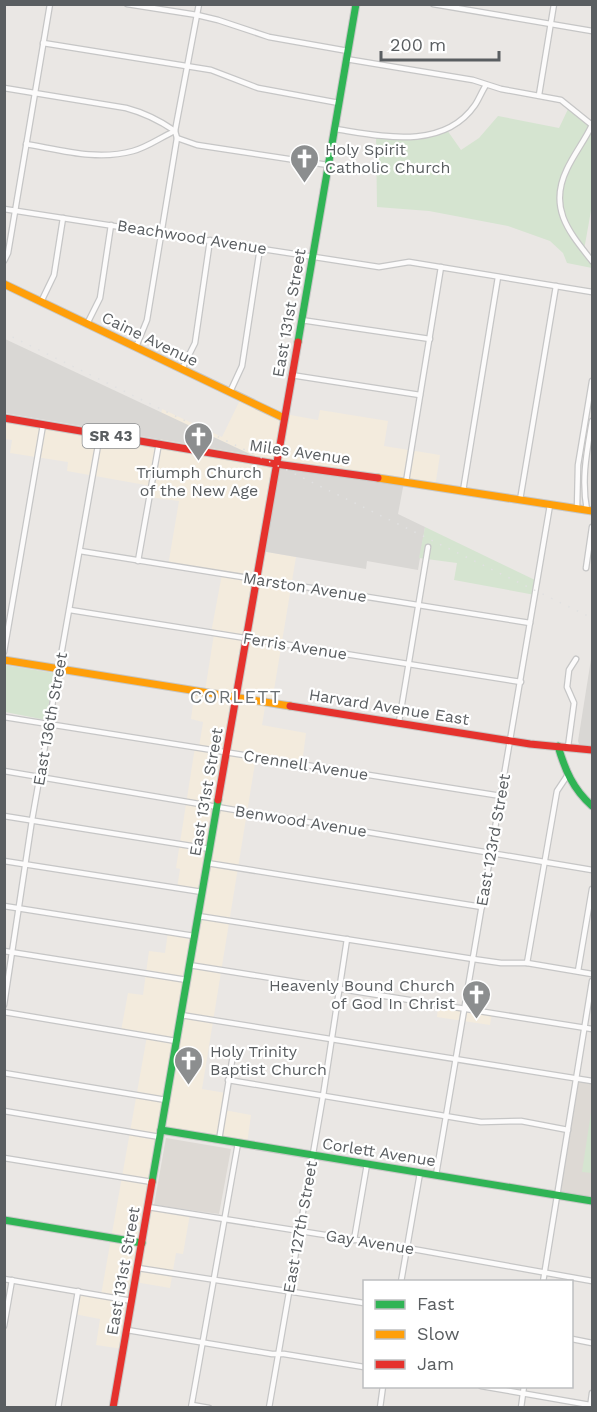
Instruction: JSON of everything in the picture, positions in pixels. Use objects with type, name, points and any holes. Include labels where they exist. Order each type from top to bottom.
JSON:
[{"type":"street","points":[[4,261],[8,254],[50,4]]},
{"type":"street","points":[[127,4],[197,15],[269,38],[561,100],[592,125],[567,168],[559,191],[559,201],[566,226],[592,261]]},
{"type":"street","points":[[136,347],[147,320],[177,138],[175,131],[199,4]]},
{"type":"street","name":"East 131st Street","points":[[113,1407],[356,4]]},
{"type":"street","points":[[433,4],[592,31]]},
{"type":"street","points":[[539,95],[554,4]]},
{"type":"street","points":[[43,43],[188,65],[211,70],[258,88],[339,103]]},
{"type":"street","points":[[334,129],[388,137],[416,136],[447,130],[470,111],[486,85]]},
{"type":"street","points":[[4,88],[126,108],[162,121],[175,131]]},
{"type":"street","points":[[26,144],[95,156],[134,151],[175,131]]},
{"type":"street","points":[[177,138],[215,148],[328,165]]},
{"type":"street","name":"Beachwood Avenue","points":[[4,209],[379,267],[410,262],[592,292]]},
{"type":"street","points":[[41,302],[54,275],[63,218]]},
{"type":"street","points":[[87,324],[100,298],[111,225]]},
{"type":"street","points":[[182,369],[195,343],[210,240]]},
{"type":"street","points":[[230,392],[242,366],[260,248]]},
{"type":"street","points":[[406,482],[441,267]]},
{"type":"street","points":[[463,491],[498,277]]},
{"type":"street","name":"Caine Avenue","points":[[4,284],[284,418]]},
{"type":"street","points":[[520,500],[556,286]]},
{"type":"street","points":[[301,320],[430,339]]},
{"type":"street","points":[[291,375],[420,395]]},
{"type":"street","points":[[577,509],[577,474],[590,411],[592,381]]},
{"type":"street","name":"Miles Avenue","points":[[4,418],[276,464],[590,511]]},
{"type":"street","points":[[590,511],[584,477],[592,421]]},
{"type":"street","points":[[4,652],[44,425]]},
{"type":"street","name":"East 136th Street","points":[[4,1005],[14,952],[32,820],[100,434]]},
{"type":"street","points":[[138,561],[159,443]]},
{"type":"street","name":"East 123rd Street","points":[[436,1175],[550,505]]},
{"type":"street","points":[[586,568],[592,527]]},
{"type":"street","points":[[399,722],[428,547]]},
{"type":"street","name":"Marston Avenue","points":[[80,551],[530,623]]},
{"type":"street","name":"Ferris Avenue","points":[[69,610],[520,682]]},
{"type":"street","points":[[568,747],[574,703],[567,687],[569,670],[576,659]]},
{"type":"street","name":"Harvard Avenue East","points":[[4,660],[510,740],[592,750]]},
{"type":"street","name":"Crennell Avenue","points":[[4,717],[501,796]]},
{"type":"street","points":[[558,746],[567,776],[581,797],[592,806]]},
{"type":"street","name":"Benwood Avenue","points":[[4,771],[592,870]]},
{"type":"street","points":[[527,963],[557,791],[567,776]]},
{"type":"street","points":[[4,816],[210,849]]},
{"type":"street","points":[[4,861],[202,892]]},
{"type":"street","points":[[207,863],[482,907]]},
{"type":"street","points":[[578,971],[590,922],[592,889]]},
{"type":"street","points":[[4,906],[195,936]]},
{"type":"street","points":[[198,916],[473,959],[501,963],[527,963],[592,974]]},
{"type":"street","name":"East 127th Street","points":[[269,1407],[323,1096],[347,939]]},
{"type":"street","points":[[4,951],[187,980]]},
{"type":"street","points":[[189,965],[592,1029]]},
{"type":"street","points":[[543,1280],[592,981]]},
{"type":"street","points":[[4,1012],[176,1041]]},
{"type":"street","points":[[181,1015],[592,1081]]},
{"type":"street","points":[[219,1140],[233,1055]]},
{"type":"street","points":[[4,1074],[166,1100]]},
{"type":"street","points":[[228,1080],[481,1122],[521,1121],[568,1130]]},
{"type":"street","points":[[4,1111],[160,1134]]},
{"type":"street","name":"Corlett Avenue","points":[[160,1134],[219,1140],[592,1201]]},
{"type":"street","points":[[209,1407],[192,1406],[238,1143]]},
{"type":"street","points":[[4,1158],[152,1182]]},
{"type":"street","points":[[354,1240],[367,1164]]},
{"type":"street","points":[[401,1280],[420,1173]]},
{"type":"street","name":"Gay Avenue","points":[[148,1207],[406,1248],[592,1281]]},
{"type":"street","points":[[4,1220],[142,1243]]},
{"type":"street","points":[[138,1268],[363,1303]]},
{"type":"street","points":[[4,1279],[132,1301]]},
{"type":"street","points":[[4,1326],[12,1280]]},
{"type":"street","points":[[58,1407],[78,1292]]},
{"type":"street","points":[[127,1330],[363,1367]]},
{"type":"street","points":[[573,1339],[592,1342]]},
{"type":"street","points":[[380,1407],[383,1388]]},
{"type":"street","points":[[492,1388],[590,1406],[592,1393]]},
{"type":"street","points":[[521,1407],[524,1388]]},
{"type":"shaded area","points":[[5,339],[252,455],[5,413]]},
{"type":"shaded area","points":[[241,398],[285,414],[318,420],[320,410],[388,421],[384,446],[440,455],[435,487],[321,469],[261,551],[296,557],[272,702],[266,701],[262,725],[306,733],[302,764],[256,757],[202,1089],[226,1093],[224,1110],[251,1115],[247,1144],[161,1131],[148,1206],[190,1214],[183,1254],[176,1253],[170,1288],[135,1282],[123,1349],[96,1345],[100,1319],[74,1314],[78,1291],[101,1295],[147,1036],[121,1031],[128,993],[143,995],[149,951],[165,953],[168,932],[194,936],[202,892],[177,888],[180,869],[176,868],[195,747],[199,747],[203,722],[191,719],[195,690],[205,691],[214,634],[211,633],[222,574],[168,566],[179,501],[149,497],[151,486],[67,471],[68,462],[10,453],[12,440],[5,439],[4,418],[156,442],[162,409],[222,437]]},
{"type":"shaded area","points":[[276,464],[404,482],[398,514],[425,527],[418,570],[367,561],[366,569],[261,551]]},
{"type":"shaded area","points":[[592,653],[592,746],[579,744],[578,741]]},
{"type":"shaded area","points":[[438,1005],[492,1013],[490,1025],[437,1017]]},
{"type":"shaded area","points":[[576,1078],[592,1081],[592,1201],[557,1195]]},
{"type":"shaded area","points":[[166,1138],[231,1149],[219,1214],[154,1205]]},
{"type":"green space","points":[[570,105],[592,125],[592,205],[584,250],[592,261],[592,268],[567,263],[563,253],[550,241],[508,226],[429,211],[377,207],[376,135],[415,136],[447,130],[461,150],[479,138],[498,116],[559,128]]},
{"type":"green space","points":[[425,527],[537,581],[535,595],[454,580],[457,563],[419,558]]},
{"type":"green space","points":[[4,665],[54,673],[46,720],[5,712]]},
{"type":"green space","points":[[592,1106],[592,1173],[582,1172]]},
{"type":"railway","points":[[4,333],[592,618]]},
{"type":"traffic: fast","points":[[298,342],[356,4]]},
{"type":"traffic: fast","points":[[558,746],[570,779],[592,806]]},
{"type":"traffic: fast","points":[[152,1182],[218,800]]},
{"type":"traffic: fast","points":[[161,1130],[592,1201]]},
{"type":"traffic: fast","points":[[4,1220],[142,1243]]},
{"type":"traffic: slow","points":[[4,284],[284,418]]},
{"type":"traffic: slow","points":[[378,478],[592,511]]},
{"type":"traffic: slow","points":[[4,660],[290,706]]},
{"type":"traffic: jam","points":[[218,800],[298,342]]},
{"type":"traffic: jam","points":[[4,418],[276,464],[378,478]]},
{"type":"traffic: jam","points":[[290,706],[530,744],[592,750]]},
{"type":"traffic: jam","points":[[113,1408],[152,1182]]},
{"type":"place","name":"Holy Spirit Catholic Church","points":[[304,184]]},
{"type":"place","name":"Triumph Church of the New Age","points":[[199,462]]},
{"type":"place","name":"Heavenly Bound Church of God In Christ","points":[[476,1020]]},
{"type":"place","name":"Holy Trinity Baptist Church","points":[[189,1086]]},
{"type":"district","name":"CORLETT","points":[[236,696]]}]
